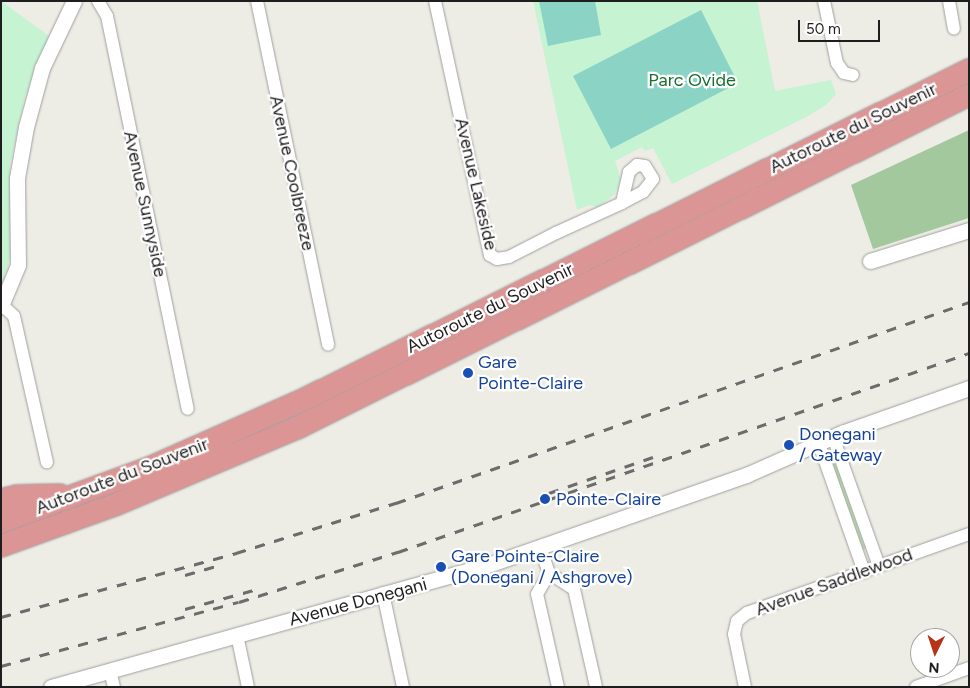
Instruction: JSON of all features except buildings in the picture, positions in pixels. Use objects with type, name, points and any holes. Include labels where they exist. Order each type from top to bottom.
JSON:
[{"type":"highway","name":"Autoroute du Souvenir","points":[[1,522],[78,495],[308,398],[969,70]]},
{"type":"highway","name":"Autoroute du Souvenir","points":[[1,546],[116,504],[292,431],[969,95]]},
{"type":"highway","points":[[1,500],[17,496],[78,495]]},
{"type":"street","points":[[47,462],[14,316],[2,305],[12,284],[19,256],[17,178],[26,127],[42,68],[74,1]]},
{"type":"street","name":"Avenue Sunnyside","points":[[98,1],[106,16],[188,409]]},
{"type":"street","name":"Avenue Coolbreeze","points":[[256,1],[328,345]]},
{"type":"street","name":"Avenue Lakeside","points":[[435,1],[490,256],[497,259],[510,257],[622,203]]},
{"type":"street","points":[[824,1],[837,63],[844,73],[853,75]]},
{"type":"street","points":[[949,1],[954,29]]},
{"type":"street","points":[[870,261],[969,230]]},
{"type":"street","name":"Avenue Donegani","points":[[51,687],[383,593],[451,577],[736,479],[833,437],[969,388]]},
{"type":"street","points":[[833,437],[879,566]]},
{"type":"street","points":[[819,444],[864,572]]},
{"type":"street","name":"Avenue Saddlewood","points":[[745,687],[734,634],[737,621],[747,613],[969,534]]},
{"type":"street","points":[[540,547],[549,573],[574,589],[596,687]]},
{"type":"street","points":[[549,573],[537,594],[558,687]]},
{"type":"street","points":[[383,593],[403,687]]},
{"type":"street","points":[[237,635],[248,687]]},
{"type":"street","points":[[916,687],[969,668]]},
{"type":"street","points":[[110,671],[114,687]]},
{"type":"green space","points":[[1,1],[49,36],[25,96],[10,164],[11,255],[1,289]]},
{"type":"green space","name":"Parc Ovide","points":[[533,1],[757,1],[775,91],[831,80],[836,94],[826,105],[808,116],[672,184],[653,148],[645,151],[642,147],[615,161],[621,180],[614,195],[598,207],[589,205],[577,210]]},
{"type":"green space","points":[[539,1],[595,1],[601,35],[548,46]]},
{"type":"green space","points":[[701,10],[738,83],[611,149],[573,76]]},
{"type":"green space","points":[[969,130],[969,218],[873,249],[851,185]]},
{"type":"green space","points":[[835,461],[866,549],[862,550],[831,463]]},
{"type":"railway","points":[[1,617],[236,553],[396,503],[969,302]]},
{"type":"railway","points":[[1,666],[239,602],[398,552],[969,353]]},
{"type":"railway","points":[[549,493],[653,457]]},
{"type":"railway","points":[[185,575],[221,565]]},
{"type":"railway","points":[[185,609],[257,589]]},
{"type":"place","name":"Gare Pointe-Claire","points":[[468,373]]},
{"type":"place","name":"Donegani / Gateway","points":[[789,445]]},
{"type":"place","name":"Pointe-Claire","points":[[545,499]]},
{"type":"place","name":"Gare Pointe-Claire (Donegani / Ashgrove)","points":[[441,567]]}]
